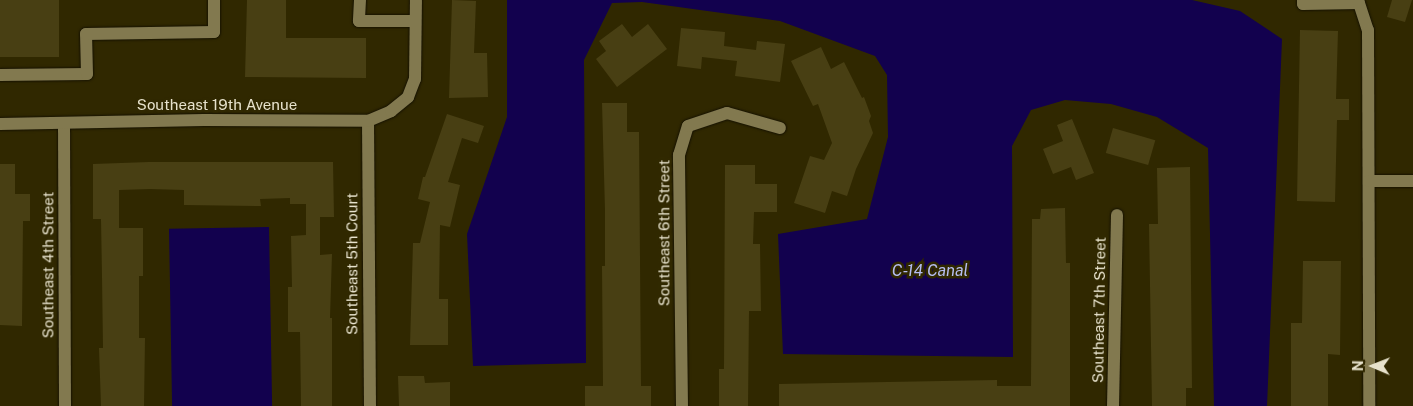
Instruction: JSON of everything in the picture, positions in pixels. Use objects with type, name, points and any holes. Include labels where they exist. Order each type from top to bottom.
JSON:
[{"type":"street","points":[[0,75],[86,74],[86,34],[214,32],[214,0]]},
{"type":"street","points":[[360,0],[360,21],[416,21],[416,0]]},
{"type":"street","points":[[1303,0],[1303,4],[1359,2],[1368,30],[1368,406]]},
{"type":"street","name":"Southeast 19th Avenue","points":[[0,124],[204,120],[368,121],[391,111],[408,97],[415,79],[416,21]]},
{"type":"street","name":"Southeast 6th Street","points":[[682,406],[679,154],[688,126],[726,113],[780,128]]},
{"type":"street","name":"Southeast 5th Court","points":[[368,121],[370,406]]},
{"type":"street","name":"Southeast 4th Street","points":[[64,123],[64,406]]},
{"type":"street","points":[[1369,181],[1413,181]]},
{"type":"street","name":"Southeast 7th Street","points":[[1113,406],[1116,214]]},
{"type":"water","name":"C-14 Canal","points":[[507,0],[1192,0],[1240,11],[1282,39],[1267,406],[1214,406],[1208,148],[1157,117],[1111,104],[1065,100],[1031,110],[1012,146],[1013,357],[783,354],[778,234],[867,219],[888,137],[887,75],[875,56],[780,21],[642,2],[612,3],[584,60],[586,363],[473,366],[467,234],[507,117]]},
{"type":"water","points":[[269,227],[272,406],[172,406],[169,229]]},
{"type":"building","points":[[0,0],[59,0],[59,57],[0,57]]},
{"type":"building","points":[[247,0],[286,0],[286,38],[366,38],[366,78],[245,77]]},
{"type":"building","points":[[452,0],[476,1],[474,53],[487,53],[488,97],[449,98]]},
{"type":"building","points":[[1392,0],[1412,0],[1405,22],[1387,17]]},
{"type":"building","points":[[622,24],[632,37],[648,24],[667,49],[617,87],[596,59],[606,51],[599,41]]},
{"type":"building","points":[[681,28],[725,32],[724,46],[756,50],[757,41],[785,44],[780,82],[735,76],[737,61],[702,57],[701,69],[677,66]]},
{"type":"building","points":[[1300,30],[1338,31],[1336,99],[1349,99],[1349,120],[1337,120],[1335,202],[1297,201]]},
{"type":"building","points":[[821,47],[831,69],[844,62],[862,98],[864,97],[871,116],[869,121],[873,133],[856,169],[847,196],[832,191],[825,213],[794,203],[810,156],[824,160],[832,143],[818,104],[813,106],[791,61]]},
{"type":"building","points":[[602,103],[627,103],[627,132],[639,132],[641,386],[651,386],[651,406],[585,406],[585,386],[603,386],[602,266],[605,266],[605,210]]},
{"type":"building","points":[[447,114],[484,126],[478,143],[462,138],[448,182],[460,185],[450,227],[440,225],[439,299],[448,299],[448,345],[410,345],[413,243],[420,243],[430,202],[418,199],[423,177],[425,177]]},
{"type":"building","points":[[1072,119],[1094,173],[1076,180],[1071,167],[1053,174],[1043,149],[1063,141],[1057,125]]},
{"type":"building","points":[[1113,128],[1155,140],[1148,165],[1106,153]]},
{"type":"building","points":[[149,162],[333,162],[334,217],[320,217],[320,255],[332,254],[330,318],[332,318],[332,406],[301,406],[300,332],[288,332],[288,287],[292,287],[291,236],[306,235],[306,204],[290,204],[290,198],[260,199],[261,206],[184,205],[184,190],[150,189],[119,190],[119,228],[143,228],[143,276],[139,276],[139,338],[145,338],[144,406],[101,406],[99,348],[103,348],[101,219],[93,219],[93,164]]},
{"type":"building","points":[[0,164],[15,164],[15,194],[30,194],[30,221],[23,221],[22,326],[0,325]]},
{"type":"building","points":[[725,165],[755,165],[755,184],[777,184],[777,212],[754,212],[753,244],[760,244],[761,311],[749,311],[748,406],[719,406],[719,369],[724,369]]},
{"type":"building","points":[[1190,167],[1192,388],[1186,388],[1186,406],[1152,406],[1149,224],[1158,224],[1157,168]]},
{"type":"building","points":[[1065,208],[1066,263],[1070,263],[1070,406],[779,406],[779,384],[997,380],[997,386],[1031,386],[1032,219],[1040,219],[1041,209]]},
{"type":"building","points":[[1303,261],[1341,261],[1340,355],[1328,354],[1328,406],[1291,406],[1291,323],[1302,323]]},
{"type":"building","points":[[398,376],[424,376],[425,383],[450,382],[450,406],[399,406]]}]
